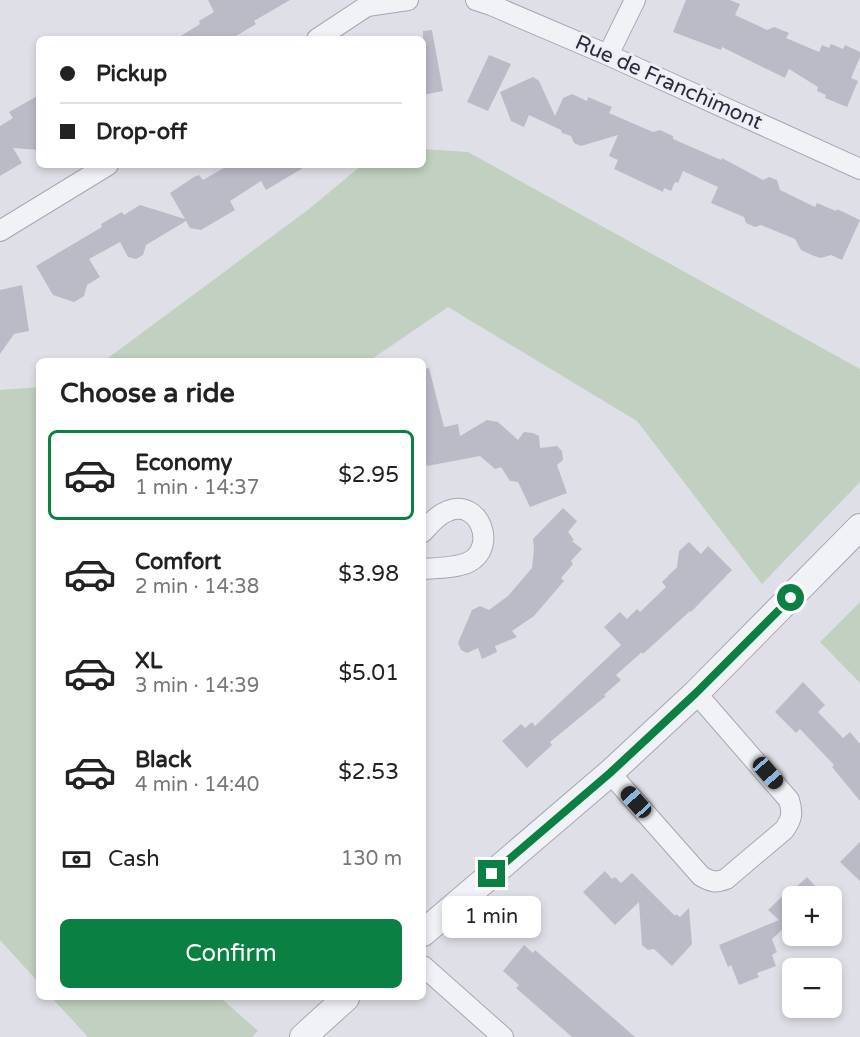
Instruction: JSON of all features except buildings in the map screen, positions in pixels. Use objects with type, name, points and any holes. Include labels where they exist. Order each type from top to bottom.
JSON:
[{"type":"street","points":[[321,36],[366,3],[408,0]]},
{"type":"street","name":"Rue de Franchimont","points":[[476,0],[608,55],[860,169]]},
{"type":"street","points":[[608,55],[635,0]]},
{"type":"street","points":[[0,231],[103,168]]},
{"type":"street","points":[[426,529],[449,510],[461,510],[472,513],[480,520],[484,533],[483,546],[477,556],[468,563],[426,570]]},
{"type":"street","points":[[426,930],[610,773],[696,693],[860,527]]},
{"type":"street","points":[[610,773],[702,876],[710,881],[717,882],[726,879],[784,830],[791,820],[792,810],[789,800],[696,693]]},
{"type":"street","points":[[426,969],[503,1037]]},
{"type":"street","points":[[303,1037],[344,1000]]},
{"type":"green space","points":[[426,149],[468,152],[860,369],[860,482],[762,584],[637,421],[448,307],[373,358],[108,358],[309,209],[358,168],[426,168]]},
{"type":"green space","points":[[36,387],[36,980],[0,940],[0,390]]},
{"type":"green space","points":[[860,602],[860,683],[820,642]]},
{"type":"green space","points":[[54,1000],[223,1000],[258,1031],[252,1037],[88,1037]]},
{"type":"route","points":[[492,874],[610,773],[696,693],[791,598]]}]
